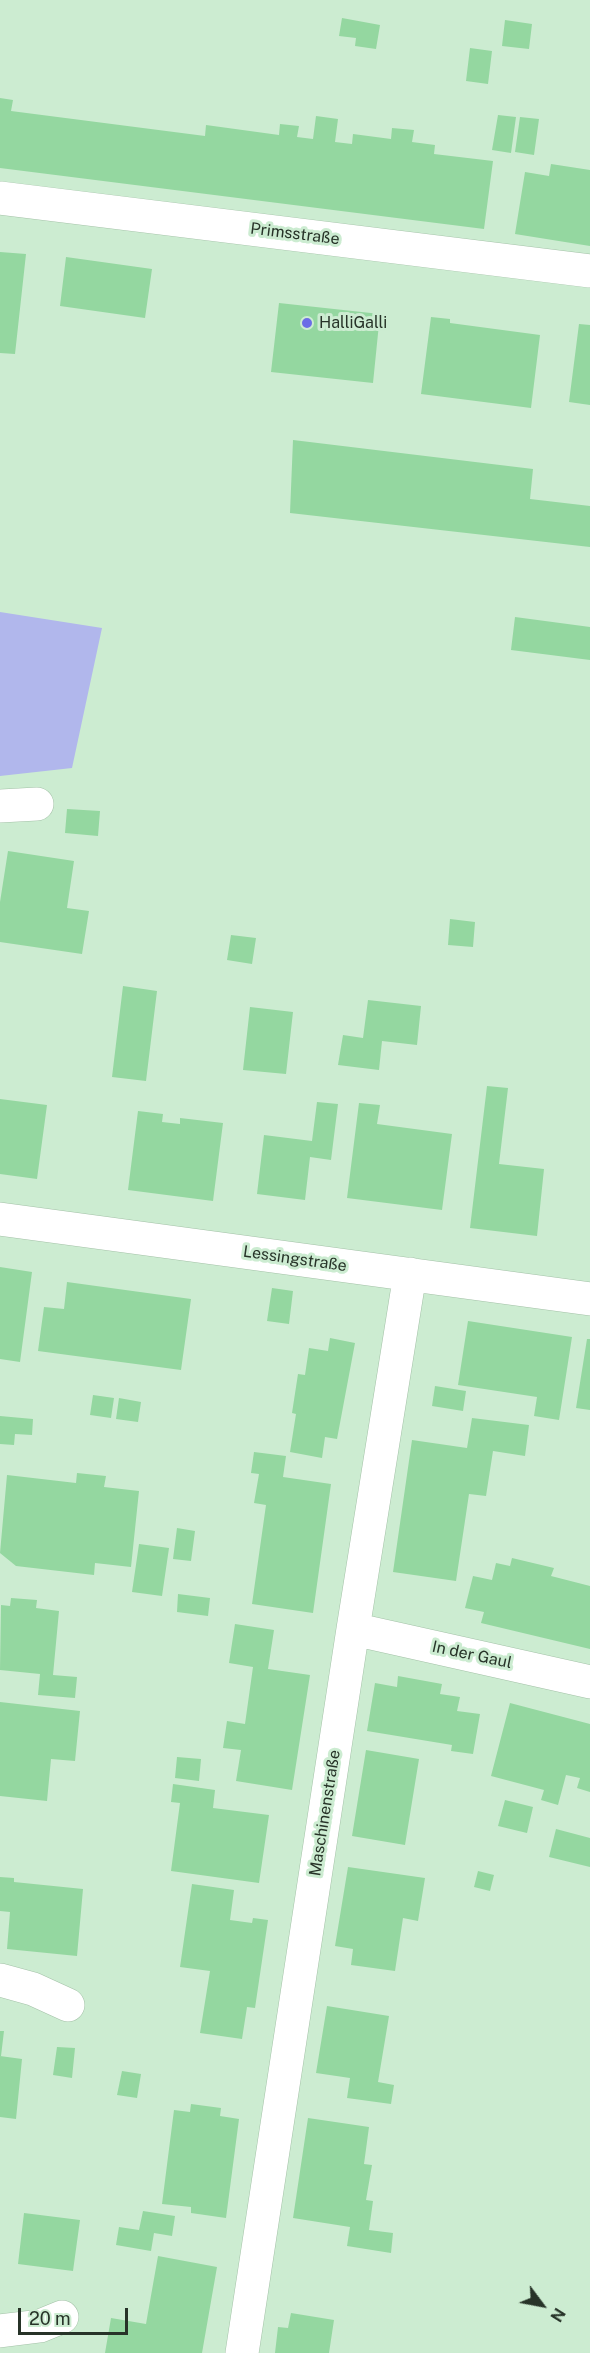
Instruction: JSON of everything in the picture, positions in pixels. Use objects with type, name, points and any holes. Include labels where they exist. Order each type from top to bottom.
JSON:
[{"type":"street","name":"Primsstraße","points":[[0,198],[590,271]]},
{"type":"street","points":[[0,806],[37,804]]},
{"type":"street","name":"Lessingstraße","points":[[0,1219],[590,1299]]},
{"type":"street","name":"Maschinenstraße","points":[[242,2353],[410,1274]]},
{"type":"street","name":"In der Gaul","points":[[353,1629],[590,1682]]},
{"type":"street","points":[[0,1980],[33,1989],[68,2005]]},
{"type":"street","points":[[0,2331],[40,2326],[62,2318]]},
{"type":"shaded area","points":[[0,612],[102,628],[72,768],[0,776]]},
{"type":"building","points":[[342,18],[380,25],[376,49],[355,46],[356,38],[339,36]]},
{"type":"building","points":[[505,20],[532,24],[529,49],[502,46]]},
{"type":"building","points":[[470,48],[492,51],[488,84],[466,81]]},
{"type":"building","points":[[0,98],[13,100],[11,111],[205,136],[206,125],[279,135],[280,124],[299,126],[297,137],[313,139],[316,116],[338,119],[335,142],[352,144],[353,134],[391,139],[392,128],[414,130],[412,142],[435,145],[434,154],[493,161],[484,229],[0,168]]},
{"type":"building","points":[[498,115],[516,117],[511,153],[492,150]]},
{"type":"building","points":[[520,117],[539,119],[534,155],[515,152]]},
{"type":"building","points":[[551,164],[590,170],[590,246],[515,234],[525,172],[549,176]]},
{"type":"building","points":[[0,252],[26,254],[15,354],[0,353]]},
{"type":"building","points":[[66,257],[152,269],[145,318],[60,306]]},
{"type":"building","points":[[279,303],[380,314],[373,383],[271,372]]},
{"type":"building","points":[[431,317],[450,319],[450,323],[540,335],[531,408],[421,394]]},
{"type":"building","points":[[579,324],[590,325],[590,405],[569,402]]},
{"type":"building","points":[[293,440],[533,469],[530,499],[590,506],[590,547],[290,513]]},
{"type":"building","points":[[515,617],[590,627],[590,660],[511,650]]},
{"type":"building","points":[[67,809],[100,811],[98,836],[65,833]]},
{"type":"building","points":[[8,851],[74,861],[67,908],[89,911],[82,954],[0,942],[0,902]]},
{"type":"building","points":[[450,919],[475,922],[473,947],[448,945]]},
{"type":"building","points":[[231,935],[256,938],[252,964],[227,960]]},
{"type":"building","points":[[123,986],[157,991],[146,1081],[112,1077]]},
{"type":"building","points":[[368,1000],[421,1006],[417,1045],[382,1041],[379,1070],[338,1065],[343,1035],[363,1038]]},
{"type":"building","points":[[250,1007],[293,1012],[286,1074],[243,1070]]},
{"type":"building","points":[[487,1086],[508,1088],[499,1164],[544,1169],[537,1236],[470,1228]]},
{"type":"building","points":[[0,1099],[47,1105],[37,1179],[0,1174]]},
{"type":"building","points":[[317,1102],[338,1104],[331,1160],[310,1157],[305,1200],[257,1194],[264,1135],[312,1141]]},
{"type":"building","points":[[359,1103],[380,1105],[377,1124],[452,1134],[442,1210],[347,1198]]},
{"type":"building","points":[[138,1111],[163,1114],[162,1122],[180,1124],[180,1118],[223,1123],[213,1201],[128,1190]]},
{"type":"building","points":[[0,1267],[32,1272],[20,1362],[0,1359]]},
{"type":"building","points":[[67,1282],[191,1299],[181,1370],[38,1351],[44,1307],[64,1309]]},
{"type":"building","points":[[272,1288],[293,1291],[289,1324],[267,1321]]},
{"type":"building","points":[[468,1321],[572,1337],[559,1420],[534,1416],[537,1397],[458,1385]]},
{"type":"building","points":[[330,1338],[355,1343],[337,1439],[325,1437],[322,1458],[290,1452],[296,1414],[292,1413],[298,1374],[305,1375],[309,1348],[328,1351]]},
{"type":"building","points":[[587,1339],[590,1339],[590,1410],[576,1408]]},
{"type":"building","points":[[435,1386],[466,1391],[463,1411],[432,1406]]},
{"type":"building","points":[[93,1395],[114,1398],[111,1418],[90,1415]]},
{"type":"building","points":[[119,1398],[141,1402],[138,1422],[116,1419]]},
{"type":"building","points":[[0,1416],[33,1419],[32,1435],[15,1434],[14,1445],[0,1444]]},
{"type":"building","points":[[472,1418],[529,1425],[525,1456],[493,1451],[486,1496],[469,1494],[456,1581],[393,1572],[412,1440],[467,1448]]},
{"type":"building","points":[[254,1452],[286,1456],[283,1477],[331,1484],[313,1613],[252,1604],[266,1505],[254,1503],[259,1474],[251,1473]]},
{"type":"building","points":[[77,1473],[106,1476],[104,1487],[139,1491],[131,1567],[95,1563],[94,1575],[16,1566],[0,1553],[7,1475],[76,1483]]},
{"type":"building","points":[[177,1528],[195,1531],[191,1561],[173,1559]]},
{"type":"building","points":[[139,1544],[169,1548],[162,1596],[132,1592]]},
{"type":"building","points":[[512,1558],[554,1568],[551,1576],[590,1586],[590,1649],[481,1623],[484,1612],[465,1608],[473,1576],[492,1580],[496,1563],[510,1566]]},
{"type":"building","points":[[178,1594],[210,1598],[208,1616],[177,1612]]},
{"type":"building","points":[[11,1598],[37,1600],[36,1608],[59,1611],[53,1675],[77,1677],[75,1698],[38,1695],[40,1674],[0,1670],[1,1605],[10,1606]]},
{"type":"building","points":[[235,1624],[274,1630],[268,1669],[310,1675],[292,1790],[236,1781],[241,1750],[223,1748],[227,1721],[245,1724],[253,1667],[229,1663]]},
{"type":"building","points":[[398,1676],[442,1684],[440,1694],[460,1697],[457,1711],[480,1714],[473,1754],[451,1751],[452,1745],[367,1731],[375,1683],[397,1687]]},
{"type":"building","points":[[0,1702],[80,1711],[75,1761],[51,1759],[47,1801],[0,1796]]},
{"type":"building","points":[[510,1703],[590,1724],[590,1792],[577,1788],[580,1778],[566,1775],[558,1805],[541,1800],[544,1790],[491,1776]]},
{"type":"building","points":[[366,1750],[419,1759],[405,1845],[352,1836]]},
{"type":"building","points":[[177,1757],[201,1759],[199,1781],[175,1778]]},
{"type":"building","points":[[173,1784],[215,1790],[213,1808],[269,1815],[259,1883],[171,1871],[180,1803],[171,1802]]},
{"type":"building","points":[[505,1800],[533,1807],[527,1833],[498,1826]]},
{"type":"building","points":[[556,1829],[590,1838],[590,1867],[549,1857]]},
{"type":"building","points":[[348,1867],[425,1878],[418,1921],[403,1918],[395,1971],[351,1965],[353,1949],[335,1946]]},
{"type":"building","points":[[478,1871],[494,1875],[490,1891],[474,1887]]},
{"type":"building","points":[[0,1877],[14,1878],[14,1882],[83,1889],[77,1956],[7,1949],[10,1912],[0,1911]]},
{"type":"building","points":[[192,1884],[234,1890],[230,1920],[252,1923],[253,1918],[268,1920],[255,2008],[247,2007],[242,2039],[200,2033],[210,1971],[180,1967]]},
{"type":"building","points":[[327,2006],[389,2016],[378,2082],[394,2085],[391,2104],[347,2098],[350,2078],[316,2073]]},
{"type":"building","points":[[0,2031],[4,2031],[1,2056],[0,2056]]},
{"type":"building","points":[[57,2047],[75,2048],[72,2078],[53,2075]]},
{"type":"building","points":[[0,2056],[22,2059],[16,2119],[0,2117]]},
{"type":"building","points":[[122,2071],[141,2074],[137,2098],[117,2095]]},
{"type":"building","points":[[191,2104],[221,2108],[220,2116],[239,2119],[226,2218],[191,2213],[191,2207],[162,2204],[174,2110],[190,2112]]},
{"type":"building","points":[[308,2118],[369,2127],[364,2164],[372,2165],[366,2200],[373,2201],[369,2230],[393,2233],[391,2253],[347,2246],[350,2227],[293,2218]]},
{"type":"building","points":[[143,2211],[175,2216],[172,2236],[154,2233],[151,2251],[116,2245],[119,2227],[139,2230]]},
{"type":"building","points":[[24,2213],[80,2220],[73,2271],[18,2264]]},
{"type":"building","points":[[158,2256],[217,2267],[202,2353],[105,2353],[111,2318],[146,2324]]},
{"type":"building","points":[[291,2313],[334,2320],[329,2353],[275,2353],[278,2327],[288,2328]]},
{"type":"place","name":"HalliGalli","points":[[307,323]]}]
